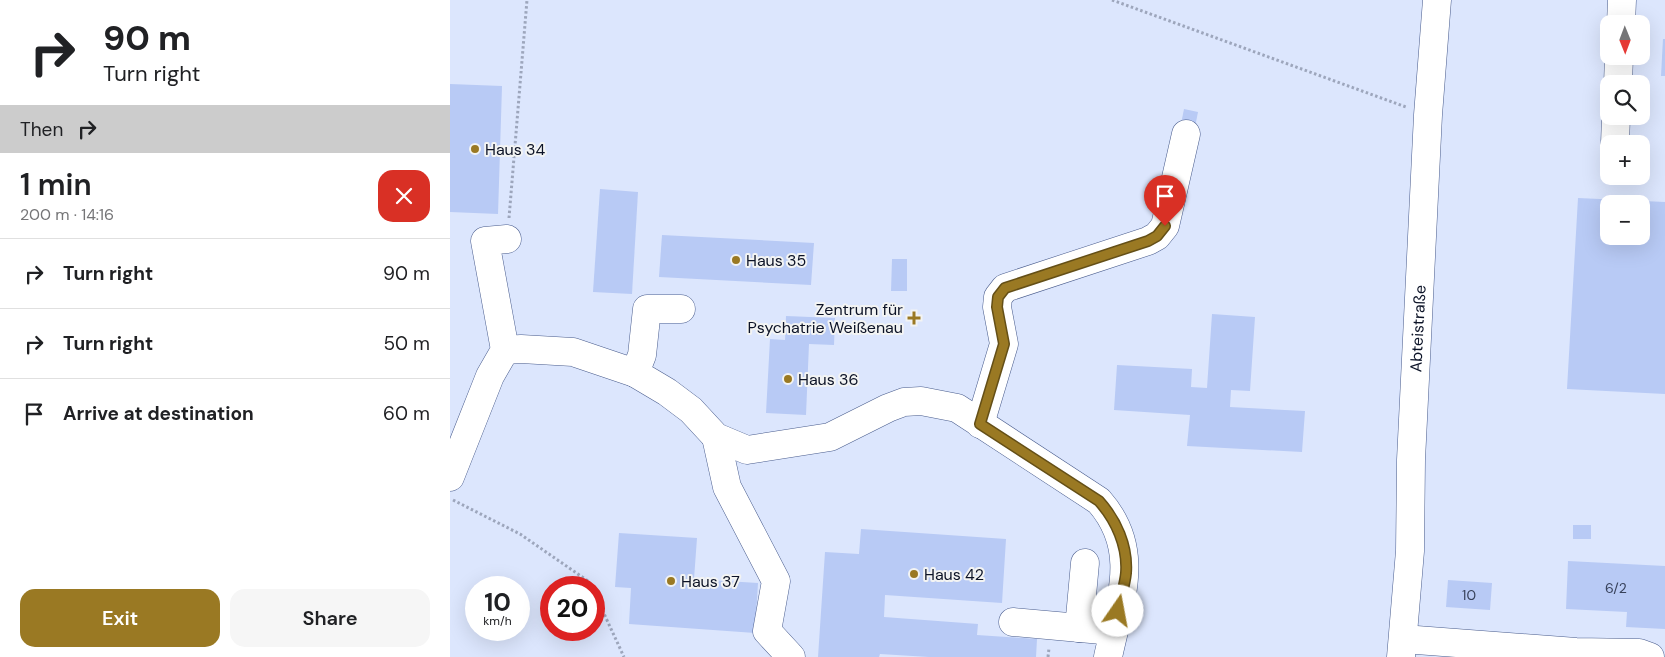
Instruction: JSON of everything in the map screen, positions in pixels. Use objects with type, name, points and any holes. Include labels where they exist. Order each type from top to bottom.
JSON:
[{"type":"street","name":"Abteistraße","points":[[1402,648],[1410,551],[1411,460],[1428,115],[1437,0]]},
{"type":"street","points":[[1621,15],[1622,0]]},
{"type":"street","points":[[980,424],[1004,344],[997,307],[998,297],[1005,288],[1148,241],[1157,236],[1165,226],[1186,134]]},
{"type":"street","points":[[450,477],[490,376],[505,350],[485,242],[507,239]]},
{"type":"street","points":[[635,373],[642,355],[647,309],[681,308]]},
{"type":"street","points":[[505,350],[573,352],[635,373],[668,392],[691,410],[716,437],[746,450],[830,437],[904,402],[922,401],[957,408],[1099,501],[1110,514],[1118,529],[1124,553],[1126,573],[1108,657]]},
{"type":"street","points":[[716,437],[727,487],[776,581],[768,631],[761,657]]},
{"type":"street","points":[[1079,628],[1085,563]]},
{"type":"street","points":[[1013,622],[1113,630]]},
{"type":"street","points":[[768,631],[791,657]]},
{"type":"street","points":[[1402,648],[1639,653],[1650,657]]},
{"type":"path","points":[[507,239],[527,0]]},
{"type":"path","points":[[1112,0],[1428,115]]},
{"type":"path","points":[[450,499],[520,534],[581,576]]},
{"type":"path","points":[[605,616],[624,657]]},
{"type":"building","points":[[1663,39],[1665,39],[1665,76],[1661,76]]},
{"type":"building","name":"Haus 34","points":[[450,84],[502,86],[498,214],[450,212]]},
{"type":"building","points":[[1184,109],[1198,112],[1195,127],[1181,124]]},
{"type":"building","points":[[600,189],[638,192],[632,294],[593,292]]},
{"type":"building","points":[[1578,198],[1600,199],[1600,245],[1650,245],[1650,201],[1665,202],[1665,394],[1567,389]]},
{"type":"building","name":"Haus 35","points":[[662,235],[814,243],[811,285],[659,277]]},
{"type":"building","points":[[892,259],[907,259],[907,291],[891,291]]},
{"type":"building","points":[[1212,314],[1255,317],[1250,391],[1231,390],[1230,407],[1305,411],[1302,452],[1187,446],[1190,415],[1114,410],[1117,365],[1192,369],[1191,387],[1207,388]]},
{"type":"building","name":"Haus 36","points":[[786,316],[835,318],[834,345],[809,344],[806,415],[766,413],[770,339],[785,340]]},
{"type":"building","points":[[1573,525],[1591,525],[1591,539],[1573,539]]},
{"type":"building","name":"Haus 42","points":[[861,529],[1006,539],[1002,603],[885,595],[884,617],[978,624],[977,635],[1037,639],[1036,657],[929,657],[880,654],[879,657],[818,657],[825,552],[859,554]]},
{"type":"building","name":"Haus 37","points":[[619,533],[697,538],[694,579],[758,583],[755,633],[629,624],[631,588],[615,587]]},
{"type":"building","points":[[1568,561],[1665,566],[1665,629],[1626,627],[1627,612],[1566,609]]},
{"type":"building","points":[[1448,580],[1492,583],[1490,610],[1446,607]]},
{"type":"place","name":"Haus 34","points":[[475,149]]},
{"type":"place","name":"Haus 35","points":[[736,260]]},
{"type":"place","name":"Zentrum für Psychatrie Weißenau","points":[[914,318]]},
{"type":"place","name":"Haus 36","points":[[788,379]]},
{"type":"place","name":"Haus 42","points":[[914,574]]},
{"type":"place","name":"Haus 37","points":[[671,581]]},
{"type":"route","points":[[1118,611],[1126,573],[1124,553],[1118,529],[1110,514],[1099,501],[980,424],[990,398],[1004,344],[997,307],[998,297],[1005,288],[1148,241],[1157,236],[1165,226]]}]
